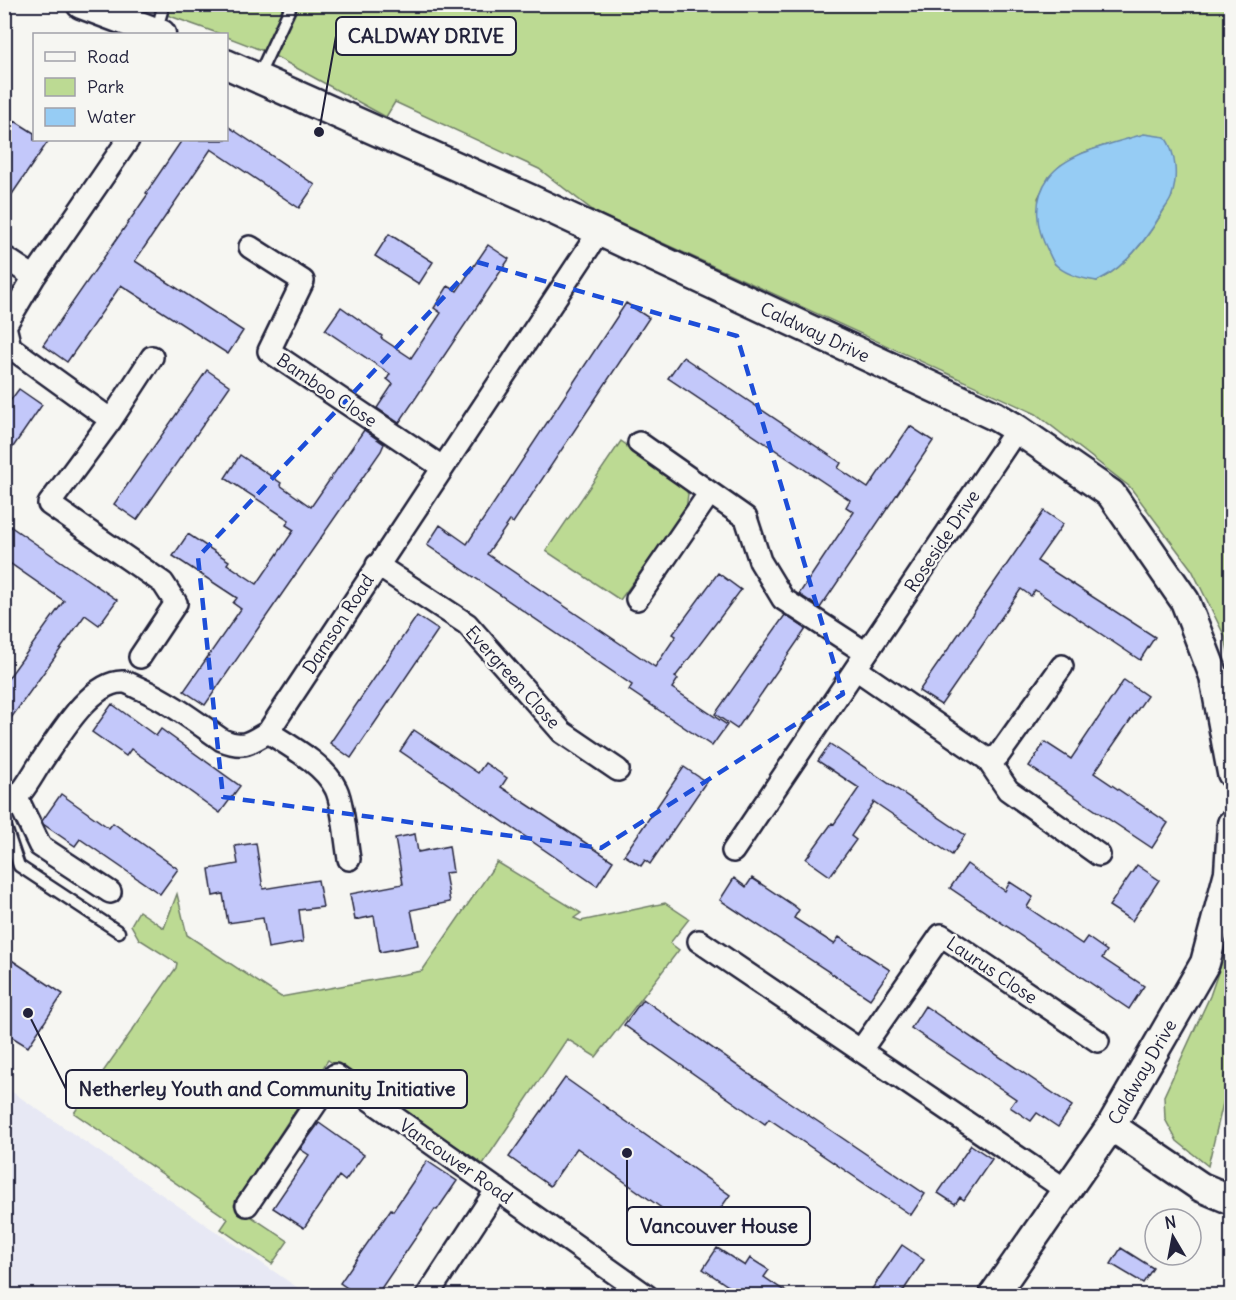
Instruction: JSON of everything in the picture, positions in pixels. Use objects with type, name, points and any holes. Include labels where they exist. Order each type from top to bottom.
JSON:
[{"type":"street","points":[[81,4],[156,33]]},
{"type":"street","name":"Caldway Drive","points":[[228,65],[599,232],[994,416],[1017,429],[1111,494],[1185,601],[1214,676],[1232,773]]},
{"type":"street","points":[[111,420],[10,347],[5,326],[34,277],[127,141]]},
{"type":"street","name":"Damson Road","points":[[10,801],[68,723],[97,691],[112,684],[125,682],[160,698],[222,740],[234,745],[244,746],[268,732],[599,232]]},
{"type":"street","name":"Bamboo Close","points":[[250,247],[303,281],[269,351],[442,467]]},
{"type":"street","points":[[4,257],[34,277]]},
{"type":"street","points":[[140,657],[176,603],[163,582],[49,504],[111,420],[152,357]]},
{"type":"street","name":"Roseside Drive","points":[[733,851],[1017,429]]},
{"type":"street","points":[[639,443],[746,518],[760,561],[783,599],[987,759],[1008,790],[1100,855]]},
{"type":"street","points":[[637,599],[709,494]]},
{"type":"street","name":"Evergreen Close","points":[[377,566],[466,624],[562,732],[618,770]]},
{"type":"street","points":[[987,759],[998,756],[1062,666]]},
{"type":"street","points":[[268,732],[297,751],[328,776],[337,791],[349,859]]},
{"type":"street","points":[[10,801],[40,846],[110,892]]},
{"type":"street","name":"Caldway Drive","points":[[993,1296],[1111,1126],[1205,963],[1229,872],[1232,824]]},
{"type":"street","name":"Laurus Close","points":[[861,1050],[941,935],[1098,1041]]},
{"type":"street","points":[[699,941],[1066,1190]]},
{"type":"street","name":"Vancouver Road","points":[[247,1205],[335,1075],[647,1296]]},
{"type":"street","points":[[1111,1126],[1201,1187],[1232,1200]]},
{"type":"street","points":[[427,1296],[496,1189]]},
{"type":"lane","points":[[159,33],[164,4]]},
{"type":"lane","points":[[258,78],[292,4]]},
{"type":"lane","points":[[4,822],[19,866],[119,932]]},
{"type":"highlighted area","points":[[477,262],[737,336],[843,694],[601,848],[223,797],[198,557]]},
{"type":"shaded area","points":[[5,1087],[302,1290],[297,1296],[5,1295]]},
{"type":"green space","points":[[139,5],[1231,5],[1231,665],[1225,637],[1192,570],[1130,487],[1036,414],[595,212],[539,169],[395,102],[386,117],[269,53],[228,37],[228,33],[217,33]],"holes":[[[1106,145],[1172,196],[1158,220],[1131,255],[1110,274],[1097,281],[1070,273],[1055,264],[1038,198],[1049,177],[1061,165],[1083,153]]]},
{"type":"green space","points":[[621,441],[683,485],[688,494],[686,510],[620,600],[546,551]]},
{"type":"green space","points":[[497,862],[581,913],[574,918],[581,921],[665,903],[689,919],[670,943],[679,950],[596,1057],[567,1039],[483,1164],[328,1060],[234,1205],[288,1241],[272,1264],[221,1229],[228,1219],[74,1113],[176,968],[177,963],[139,939],[131,925],[139,911],[164,928],[177,894],[187,935],[281,997],[422,971]]},
{"type":"green space","points":[[1231,935],[1231,1070],[1208,1166],[1177,1141],[1165,1119],[1164,1096],[1210,996]]},
{"type":"water","points":[[1144,134],[1165,137],[1172,150],[1175,173],[1170,201],[1135,251],[1108,275],[1097,281],[1059,268],[1044,242],[1039,224],[1038,204],[1049,177],[1057,168],[1079,155]]},
{"type":"building","points":[[15,121],[33,132],[33,141],[48,141],[4,206],[4,137]]},
{"type":"building","points":[[228,126],[315,185],[299,208],[211,149],[135,261],[243,331],[228,354],[121,285],[67,362],[43,345],[148,194],[146,193],[181,141],[228,141]]},
{"type":"building","points":[[389,234],[433,262],[419,284],[375,256]]},
{"type":"building","points":[[488,245],[509,259],[399,423],[377,408],[393,384],[387,379],[390,374],[325,330],[341,307],[411,358],[441,313],[434,308],[448,286],[457,291]]},
{"type":"building","points":[[626,303],[649,318],[513,523],[510,521],[487,554],[655,667],[676,636],[673,634],[718,573],[741,590],[675,677],[678,679],[672,688],[727,725],[712,746],[629,690],[632,685],[427,545],[440,525],[467,544]]},
{"type":"building","points":[[683,357],[841,463],[838,468],[868,488],[910,426],[933,441],[820,608],[799,594],[854,512],[846,507],[850,500],[668,378]]},
{"type":"building","points":[[207,370],[230,386],[137,520],[114,504]]},
{"type":"building","points":[[19,389],[42,405],[4,460],[4,409]]},
{"type":"building","points":[[364,430],[384,444],[381,451],[205,705],[184,691],[241,609],[233,603],[237,598],[173,556],[188,534],[229,561],[227,564],[257,584],[294,530],[286,525],[289,520],[225,478],[240,455],[311,507]]},
{"type":"building","points":[[1044,511],[1063,524],[1037,561],[1155,637],[1140,660],[1035,590],[1031,596],[1021,589],[941,705],[919,691]]},
{"type":"building","points":[[4,522],[117,600],[99,625],[85,615],[4,728],[4,684],[64,601],[4,559]]},
{"type":"building","points":[[785,615],[806,629],[737,729],[715,714]]},
{"type":"building","points":[[417,616],[438,630],[351,758],[330,743]]},
{"type":"building","points":[[1124,680],[1147,696],[1094,773],[1168,823],[1152,848],[1029,766],[1045,742],[1071,759]]},
{"type":"building","points":[[112,704],[156,736],[161,729],[240,786],[220,813],[131,749],[126,756],[92,732]]},
{"type":"building","points":[[414,730],[478,773],[485,763],[507,778],[501,787],[613,861],[597,886],[400,751]]},
{"type":"building","points":[[830,744],[965,835],[952,855],[874,802],[851,836],[856,840],[830,876],[806,859],[859,788],[818,761]]},
{"type":"building","points":[[684,767],[706,782],[650,864],[645,860],[641,866],[624,855]]},
{"type":"building","points":[[61,794],[109,828],[113,823],[178,869],[160,894],[80,839],[75,846],[43,824],[42,821]]},
{"type":"building","points":[[415,834],[418,852],[449,846],[453,872],[445,873],[450,902],[411,910],[418,945],[380,952],[374,916],[355,920],[350,894],[403,884],[395,838]]},
{"type":"building","points":[[256,843],[263,889],[318,880],[323,907],[299,910],[303,942],[268,948],[263,918],[228,923],[223,894],[213,896],[209,869],[238,864],[235,846]]},
{"type":"building","points":[[967,864],[1005,891],[1010,882],[1033,897],[1027,907],[1082,944],[1087,937],[1107,951],[1102,958],[1144,986],[1129,1009],[950,888]]},
{"type":"building","points":[[1137,865],[1159,880],[1132,921],[1109,906]]},
{"type":"building","points":[[734,878],[746,887],[752,878],[799,910],[794,918],[834,944],[839,937],[890,970],[870,999],[720,900]]},
{"type":"building","points":[[4,955],[63,994],[28,1047],[4,1032]]},
{"type":"building","points":[[643,999],[783,1098],[925,1194],[911,1215],[769,1119],[765,1124],[624,1025]]},
{"type":"building","points":[[925,1006],[1072,1106],[1058,1127],[1037,1113],[1031,1121],[1010,1107],[1016,1099],[911,1028]]},
{"type":"building","points":[[565,1078],[730,1195],[701,1236],[577,1148],[550,1186],[509,1157]]},
{"type":"building","points":[[319,1123],[364,1155],[345,1181],[339,1176],[304,1228],[273,1208],[309,1155],[300,1149]]},
{"type":"building","points":[[971,1145],[992,1159],[964,1200],[960,1197],[955,1204],[938,1193]]},
{"type":"building","points":[[427,1161],[457,1181],[437,1210],[435,1209],[376,1296],[359,1296],[340,1283]]},
{"type":"building","points":[[902,1245],[924,1260],[900,1296],[867,1296]]},
{"type":"building","points":[[717,1248],[745,1266],[750,1258],[769,1270],[764,1277],[792,1296],[743,1296],[703,1269]]},
{"type":"building","points":[[1121,1248],[1143,1262],[1143,1267],[1153,1268],[1143,1283],[1111,1264]]},
{"type":"place","name":"CALDWAY DRIVE","points":[[319,132]]},
{"type":"place","name":"Netherley Youth and Community Initiative","points":[[28,1013]]},
{"type":"place","name":"Vancouver House","points":[[627,1153]]}]
